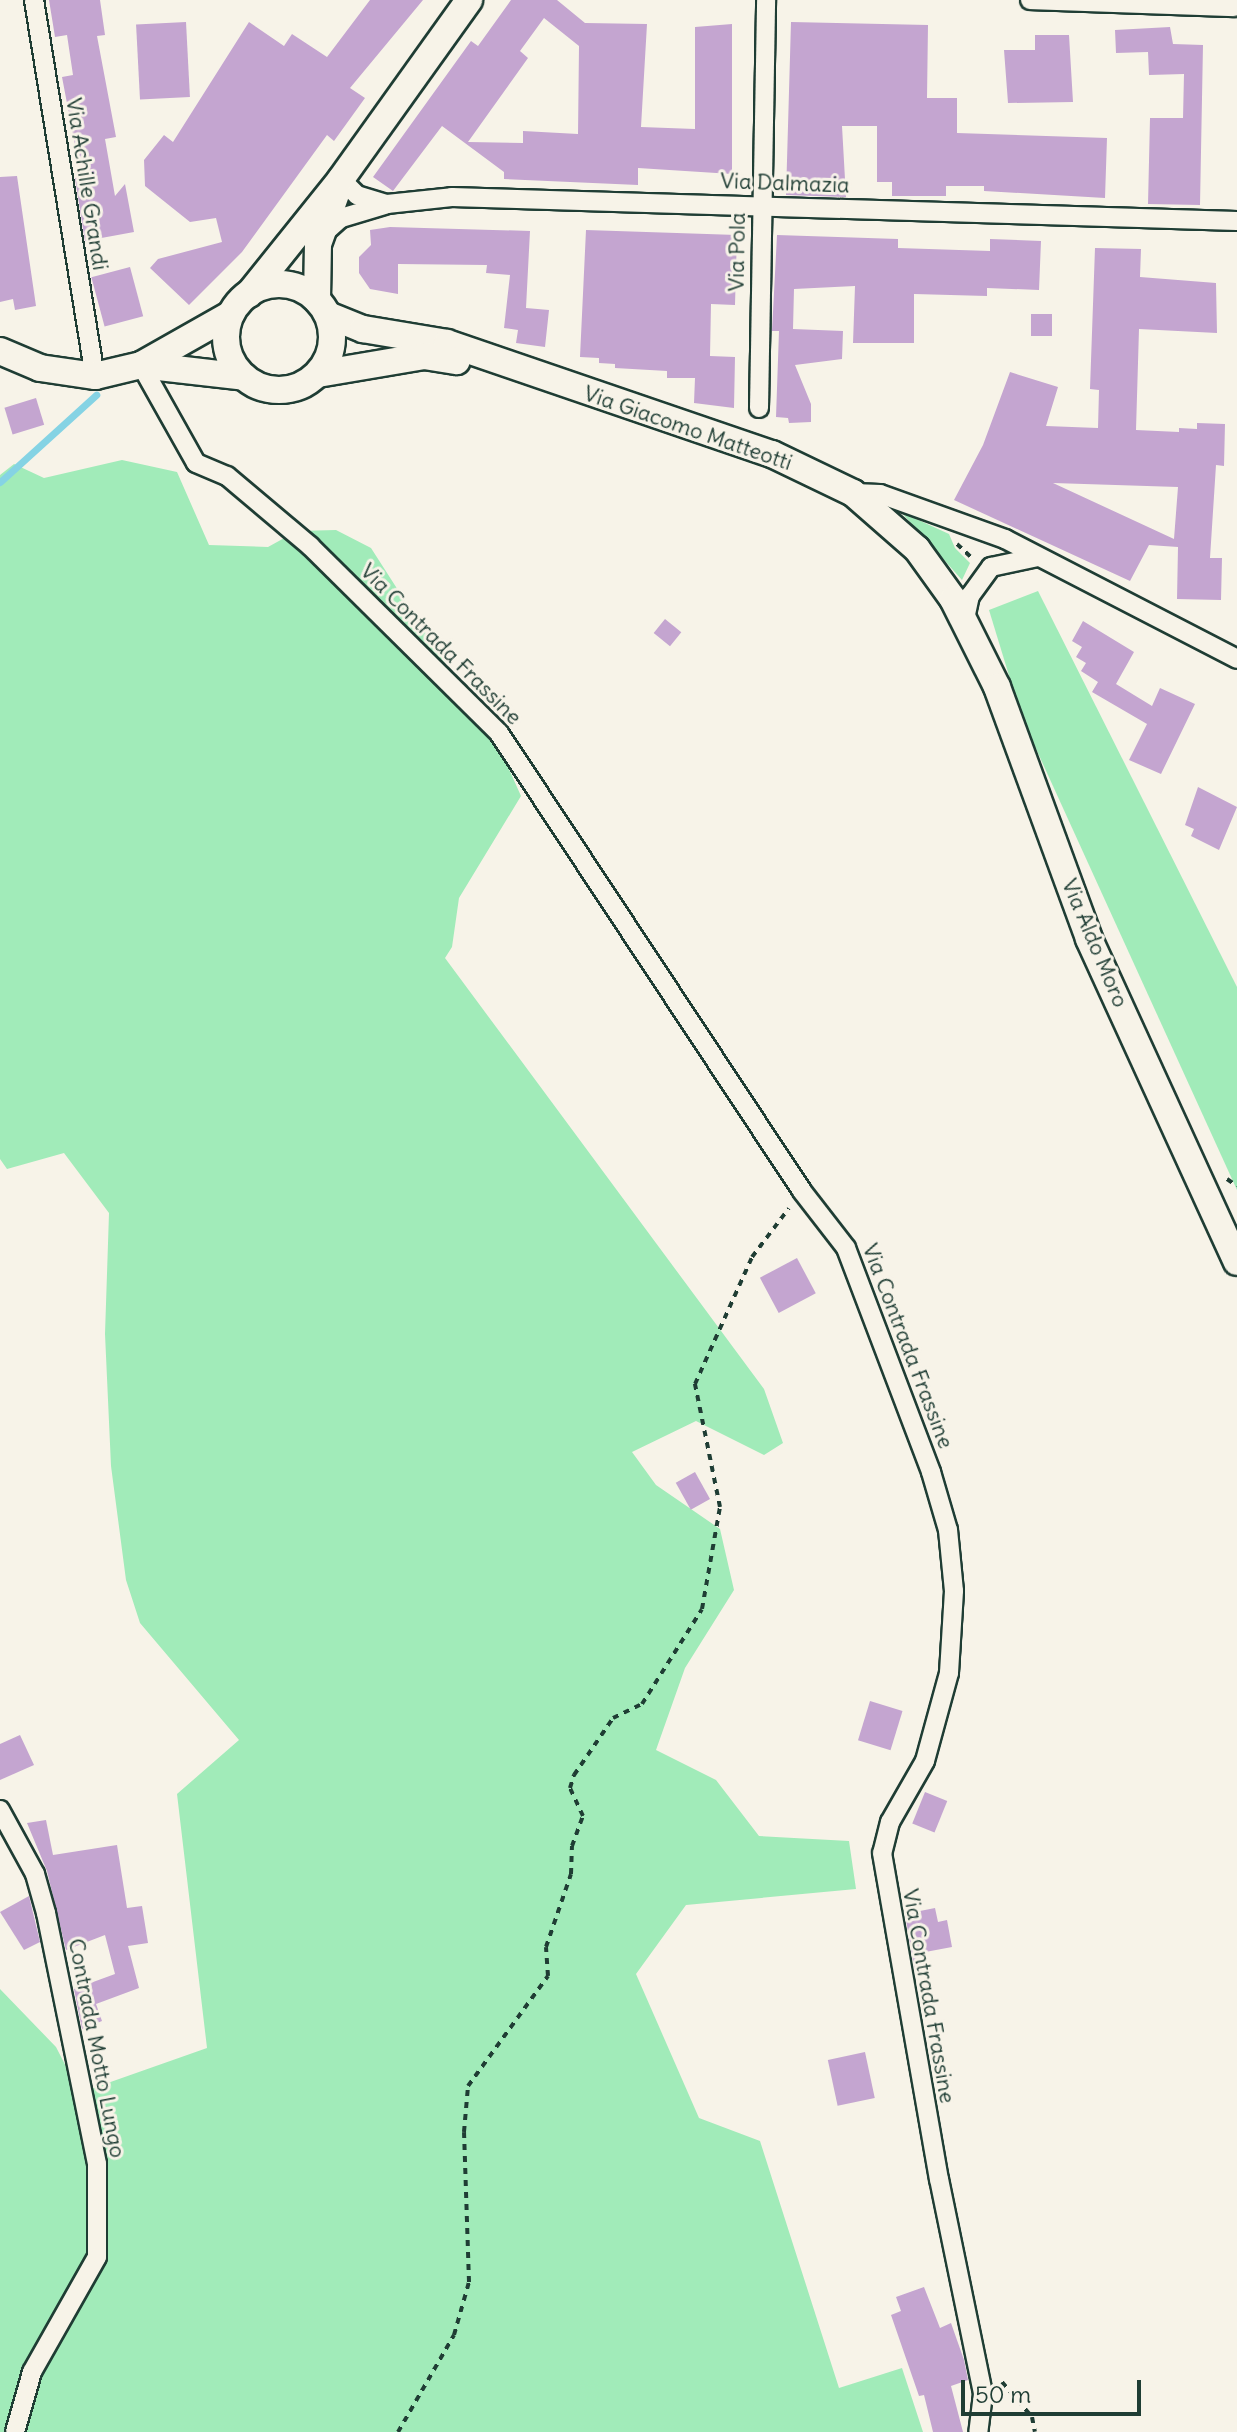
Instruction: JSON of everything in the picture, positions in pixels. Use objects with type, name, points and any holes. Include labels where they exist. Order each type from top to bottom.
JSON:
[{"type":"street","name":"Via Achille Grandi","points":[[34,0],[95,376]]},
{"type":"street","points":[[0,351],[40,368],[95,376],[141,365],[231,314],[341,179],[469,0]]},
{"type":"street","name":"Via Pola","points":[[759,408],[766,0]]},
{"type":"street","points":[[1030,0],[1235,8]]},
{"type":"street","points":[[231,314],[227,348],[244,377],[257,386],[290,390],[318,374],[332,346],[322,307],[320,237],[341,179]]},
{"type":"street","name":"Via Dalmazia","points":[[341,179],[357,195],[387,204],[452,197],[1237,221]]},
{"type":"street","points":[[320,237],[341,218],[387,204]]},
{"type":"street","points":[[249,294],[284,285],[322,307]]},
{"type":"street","name":"Via Giacomo Matteotti","points":[[322,307],[363,329],[447,343],[519,371],[772,454],[853,493],[917,549],[965,619]]},
{"type":"street","name":"Via Giacomo Matteotti","points":[[318,374],[424,356],[519,371]]},
{"type":"street","points":[[141,365],[244,377]]},
{"type":"street","name":"Via Contrada Frassine","points":[[141,365],[196,463],[227,476],[310,546],[499,733],[802,1191],[846,1248],[931,1472],[948,1530],[954,1591],[949,1673],[925,1761],[890,1822],[882,1853],[983,2394],[978,2432]]},
{"type":"street","name":"Via Giacomo Matteotti","points":[[853,493],[880,494],[1038,557],[1237,659]]},
{"type":"street","points":[[965,619],[970,596],[991,567],[1038,557]]},
{"type":"street","name":"Via Aldo Moro","points":[[965,619],[997,687],[1089,939],[1230,1223],[1237,1262]]},
{"type":"street","name":"Contrada Motto Lungo","points":[[0,1810],[35,1874],[46,1913],[97,2164],[97,2257],[32,2372],[15,2432]]},
{"type":"path","points":[[957,534],[959,547],[975,562]]},
{"type":"path","points":[[398,2432],[454,2335],[469,2282],[464,2132],[468,2086],[548,1976],[546,1947],[571,1874],[572,1846],[583,1816],[570,1788],[574,1775],[613,1718],[642,1704],[702,1609],[720,1507],[695,1384],[752,1257],[802,1191]]},
{"type":"path","points":[[977,2370],[1003,2382],[1032,2417],[1035,2432]]},
{"type":"green space","points":[[122,460],[177,472],[209,545],[268,547],[297,531],[336,530],[371,548],[500,749],[521,796],[459,898],[452,947],[445,958],[764,1389],[783,1443],[764,1455],[696,1421],[632,1452],[656,1485],[720,1529],[734,1590],[685,1668],[656,1750],[716,1780],[759,1836],[849,1841],[856,1889],[686,1905],[636,1974],[699,2118],[760,2141],[839,2388],[902,2368],[923,2432],[0,2432],[0,1989],[56,2047],[75,2084],[85,2091],[207,2048],[177,1794],[239,1740],[140,1623],[126,1580],[111,1466],[105,1334],[109,1213],[64,1153],[7,1169],[0,1159],[0,475],[14,464],[44,478]]},
{"type":"green space","points":[[901,512],[949,534],[955,548],[970,563],[962,580]]},
{"type":"green space","points":[[1038,591],[1237,987],[1237,1190],[1022,718],[989,610]]},
{"type":"building","points":[[49,0],[100,0],[105,35],[97,36],[116,137],[105,139],[115,196],[125,184],[134,232],[85,241],[75,178],[81,177],[62,77],[73,75],[67,35],[55,37]]},
{"type":"building","points":[[370,0],[423,0],[350,88],[365,98],[334,141],[327,135],[242,252],[189,305],[150,268],[158,259],[222,242],[216,218],[190,222],[145,186],[144,160],[164,135],[173,142],[249,22],[284,46],[292,34],[327,57]]},
{"type":"building","points":[[511,0],[557,0],[585,23],[647,24],[641,127],[695,129],[695,27],[732,24],[732,174],[638,168],[638,185],[504,179],[504,172],[442,126],[393,191],[373,177],[471,41],[478,46]],"holes":[[[544,18],[579,46],[578,134],[523,131],[523,143],[468,142],[528,58],[520,51]]]},
{"type":"building","points":[[186,22],[190,97],[140,100],[136,25]]},
{"type":"building","points":[[791,22],[928,25],[927,98],[957,98],[957,133],[1107,138],[1105,198],[984,191],[984,186],[946,186],[946,196],[892,196],[892,182],[877,182],[877,126],[842,126],[846,197],[786,195]]},
{"type":"building","points":[[1170,27],[1173,44],[1203,45],[1200,205],[1148,204],[1150,118],[1183,118],[1184,74],[1149,75],[1148,52],[1116,53],[1115,30]]},
{"type":"building","points":[[1035,35],[1069,35],[1073,102],[1008,103],[1004,50],[1035,50]]},
{"type":"building","points":[[17,176],[36,306],[15,310],[13,299],[0,302],[0,177]]},
{"type":"building","points":[[390,227],[530,231],[526,308],[549,310],[545,347],[516,343],[518,330],[504,328],[510,275],[486,273],[487,265],[398,264],[398,294],[370,289],[359,273],[359,257],[371,245],[370,230]]},
{"type":"building","points":[[586,230],[737,235],[735,305],[711,304],[710,356],[735,357],[734,408],[694,403],[695,378],[667,378],[667,371],[615,368],[615,364],[599,363],[599,358],[580,357]]},
{"type":"building","points":[[777,235],[898,239],[898,248],[990,251],[990,239],[1041,241],[1039,290],[987,288],[987,296],[914,294],[914,343],[853,343],[855,286],[794,289],[793,329],[843,331],[842,359],[795,365],[811,404],[811,422],[789,423],[788,418],[776,417],[779,331],[772,331]]},
{"type":"building","points":[[1095,248],[1141,249],[1140,277],[1216,283],[1217,333],[1139,329],[1136,430],[1179,432],[1179,428],[1197,429],[1197,423],[1225,424],[1224,466],[1216,465],[1210,558],[1222,558],[1221,600],[1177,599],[1178,547],[1149,545],[1130,581],[954,500],[983,445],[1010,372],[1058,387],[1046,426],[1098,428],[1099,390],[1090,389]],"holes":[[[1053,483],[1178,487],[1174,539]]]},
{"type":"building","points":[[130,267],[143,316],[105,327],[91,277]]},
{"type":"building","points":[[1031,314],[1052,314],[1052,336],[1031,336]]},
{"type":"building","points":[[36,398],[44,425],[13,434],[4,408]]},
{"type":"building","points":[[665,619],[681,632],[670,646],[654,633]]},
{"type":"building","points":[[1083,621],[1134,652],[1116,684],[1152,706],[1160,688],[1195,704],[1161,774],[1129,760],[1147,724],[1092,692],[1098,682],[1081,671],[1086,663],[1076,657],[1082,647],[1072,641]]},
{"type":"building","points":[[1198,787],[1237,807],[1219,850],[1191,836],[1194,829],[1185,825]]},
{"type":"building","points":[[797,1258],[816,1293],[779,1313],[760,1278]]},
{"type":"building","points":[[695,1472],[710,1499],[691,1510],[676,1483]]},
{"type":"building","points":[[870,1701],[903,1711],[891,1750],[858,1740]]},
{"type":"building","points":[[20,1735],[34,1765],[0,1780],[0,1744]]},
{"type":"building","points":[[925,1792],[947,1801],[935,1833],[912,1824]]},
{"type":"building","points":[[46,1820],[53,1855],[117,1845],[127,1908],[142,1906],[148,1943],[128,1946],[139,1988],[96,2004],[102,2021],[82,2029],[74,1989],[115,1974],[105,1935],[66,1950],[47,1871],[27,1823]]},
{"type":"building","points":[[29,1896],[40,1942],[24,1950],[0,1912]]},
{"type":"building","points":[[935,1908],[938,1922],[947,1920],[952,1947],[920,1953],[923,1970],[915,1972],[905,1914]]},
{"type":"building","points":[[865,2052],[875,2098],[838,2106],[828,2060]]},
{"type":"building","points":[[924,2287],[940,2328],[951,2323],[964,2360],[968,2380],[951,2386],[963,2432],[933,2432],[924,2395],[919,2396],[891,2315],[901,2311],[896,2297]]},
{"type":"waterway","points":[[0,482],[96,395]]}]
